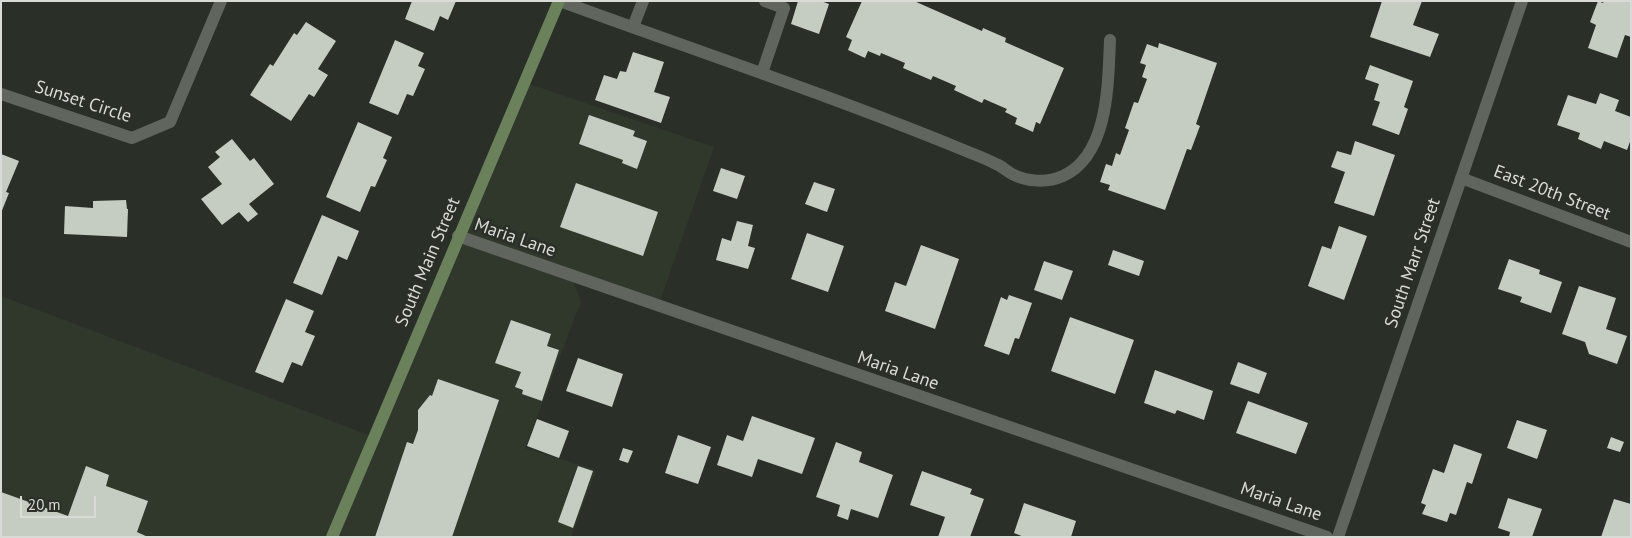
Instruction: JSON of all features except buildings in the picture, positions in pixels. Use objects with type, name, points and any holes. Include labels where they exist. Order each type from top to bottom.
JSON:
[{"type":"main road","name":"South Main Street","points":[[332,537],[559,1]]},
{"type":"street","name":"Sunset Circle","points":[[1,94],[132,138],[170,122],[221,1]]},
{"type":"street","points":[[559,1],[762,73],[909,128],[998,164],[1018,177],[1042,181],[1057,178],[1071,171],[1083,161],[1092,148],[1108,97],[1110,40]]},
{"type":"street","points":[[633,27],[642,1]]},
{"type":"street","points":[[762,73],[784,8],[765,1]]},
{"type":"street","name":"South Marr Street","points":[[1338,537],[1522,1]]},
{"type":"street","name":"East 20th Street","points":[[1461,178],[1631,242]]},
{"type":"street","name":"Maria Lane","points":[[458,236],[1327,537]]},
{"type":"shaded area","points":[[524,82],[714,147],[658,307],[572,277],[581,302],[525,448],[596,470],[571,537],[1,537],[1,296],[374,437]]}]
